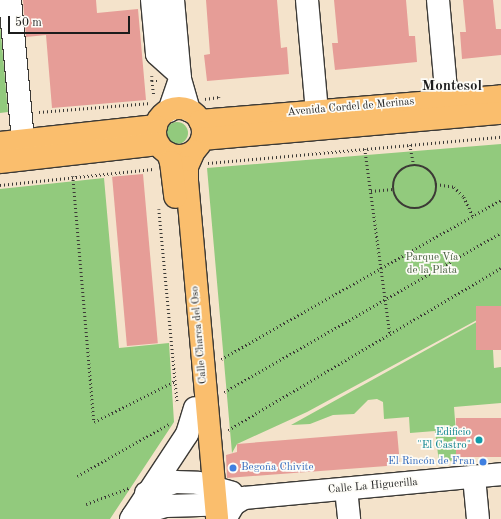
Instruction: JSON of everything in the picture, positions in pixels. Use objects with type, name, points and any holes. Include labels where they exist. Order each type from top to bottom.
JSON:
[{"type":"main road","name":"Avenida Cordel de Merinas","points":[[0,162],[182,136],[316,111],[501,96]]},
{"type":"main road","name":"Avenida Cordel de Merinas","points":[[0,143],[23,139],[182,136],[501,113]]},
{"type":"main road","name":"Calle Charca del Oso","points":[[182,136],[172,162],[201,408],[216,505]]},
{"type":"main road","name":"Calle Charca del Oso","points":[[201,408],[212,465],[216,505]]},
{"type":"street","points":[[10,0],[23,139]]},
{"type":"street","points":[[152,0],[157,54],[180,77]]},
{"type":"street","points":[[173,0],[180,77],[182,136]]},
{"type":"street","points":[[307,0],[316,111]]},
{"type":"street","points":[[438,0],[447,100]]},
{"type":"street","points":[[132,517],[140,490],[187,434],[201,408]]},
{"type":"street","name":"Calle La Higuerilla","points":[[216,505],[346,489],[501,474]]},
{"type":"street","points":[[474,477],[478,519]]},
{"type":"street","points":[[140,490],[175,482],[216,505]]},
{"type":"street","points":[[346,489],[348,519]]},
{"type":"street","points":[[132,517],[166,506],[216,505]]},
{"type":"path","points":[[21,114],[151,104],[154,98],[152,81]]},
{"type":"path","points":[[182,136],[365,149],[501,137]]},
{"type":"path","points":[[410,145],[414,165]]},
{"type":"path","points":[[365,149],[390,335]]},
{"type":"path","points":[[414,165],[428,170],[436,184],[436,192],[430,203],[413,210],[400,204],[393,189],[399,172],[414,165]]},
{"type":"path","points":[[0,185],[148,168],[156,173]]},
{"type":"path","points":[[73,176],[94,422],[175,380]]},
{"type":"path","points":[[436,184],[454,187],[464,197],[473,216]]},
{"type":"path","points":[[371,191],[393,189]]},
{"type":"path","points":[[216,362],[501,200]]},
{"type":"path","points":[[159,206],[178,410],[201,408],[227,390],[501,233]]},
{"type":"path","points":[[222,434],[501,268]]},
{"type":"path","points":[[77,476],[174,422]]},
{"type":"path","points":[[86,504],[140,490]]},
{"type":"green space","points":[[0,23],[8,112],[0,113]]},
{"type":"green space","points":[[177,122],[185,125],[188,133],[185,141],[177,144],[169,141],[166,133],[169,125]]},
{"type":"green space","name":"Parque Vía de la Plata","points":[[501,144],[501,307],[307,412],[237,444],[232,453],[207,168]]},
{"type":"green space","points":[[104,178],[119,348],[169,343],[174,422],[110,519],[0,519],[0,189]]},
{"type":"green space","points":[[491,314],[494,368],[501,367],[501,403],[454,407],[458,460],[439,462],[435,431],[410,433],[409,417],[384,419],[383,402],[377,399],[368,400],[354,414],[333,415],[310,424],[291,425]]},
{"type":"building","points":[[23,0],[96,0],[97,13],[138,9],[146,100],[52,108],[46,35],[26,37]]},
{"type":"building","points":[[206,0],[277,0],[281,48],[287,47],[289,74],[207,81],[204,55],[210,54]]},
{"type":"building","points":[[334,0],[406,0],[409,36],[415,36],[417,62],[335,70],[332,43],[338,43]]},
{"type":"building","points":[[463,0],[493,0],[496,29],[501,29],[501,55],[462,59],[460,32],[466,32]]},
{"type":"building","points":[[143,174],[158,343],[127,346],[112,177]]},
{"type":"building","points":[[476,306],[501,306],[501,350],[476,350]]},
{"type":"building","name":"Edificio \"El Castro\"","points":[[456,418],[501,418],[501,457],[456,457]]},
{"type":"building","points":[[397,431],[400,465],[227,478],[226,455],[237,452],[237,444]]},
{"type":"place","name":"Edificio \"El Castro\"","points":[[479,440]]},
{"type":"place","name":"El Rincón de Fran","points":[[483,462]]},
{"type":"place","name":"Begoña Chivite","points":[[233,468]]},
{"type":"district","name":"Montesol","points":[[452,87]]}]
